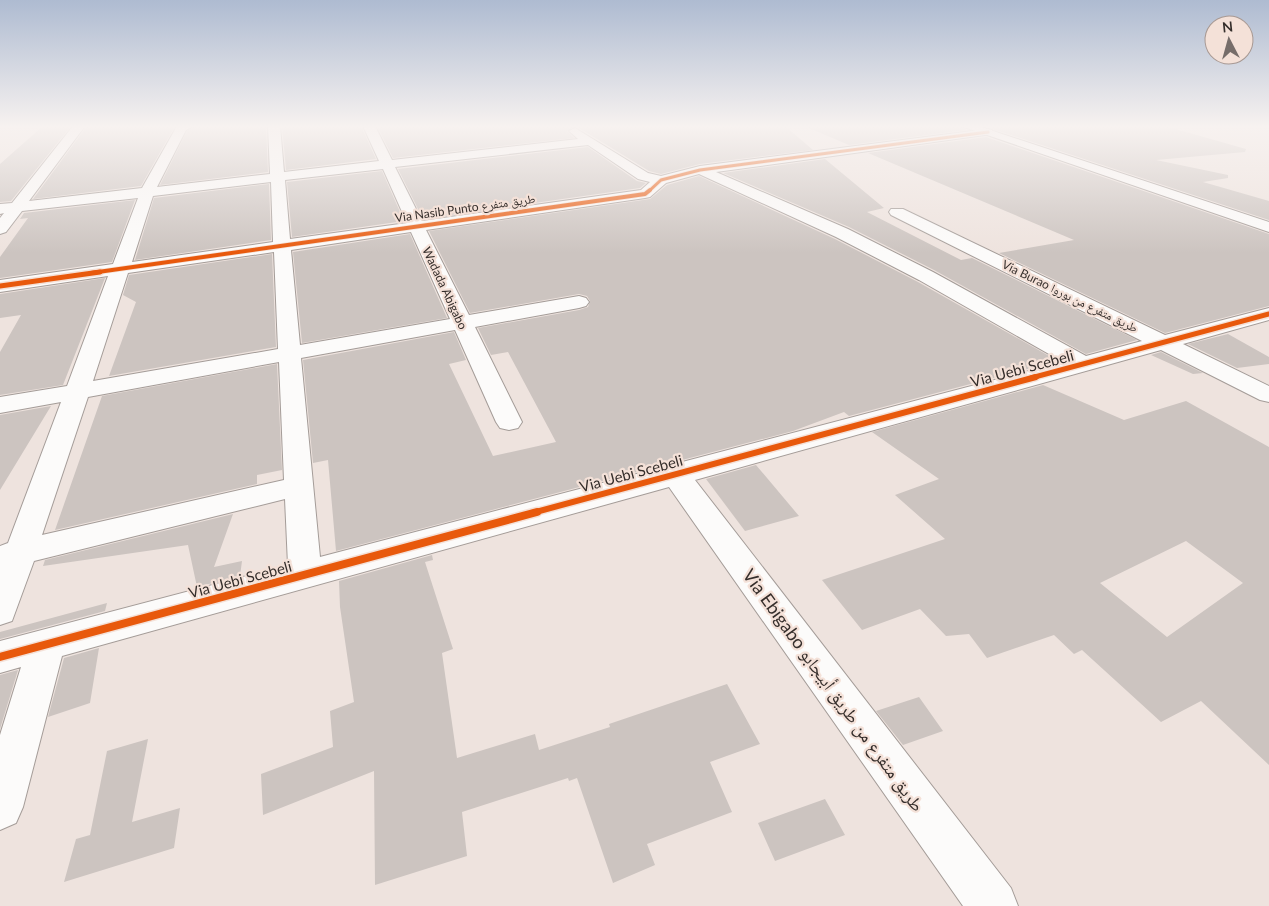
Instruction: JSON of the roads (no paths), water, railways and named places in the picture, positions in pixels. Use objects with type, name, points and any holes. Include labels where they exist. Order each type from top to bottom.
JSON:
[{"type":"street","points":[[0,229],[46,168]]},
{"type":"street","points":[[0,611],[10,555],[78,391],[147,192],[160,168]]},
{"type":"street","points":[[276,168],[305,575]]},
{"type":"street","points":[[0,208],[351,168]]},
{"type":"street","name":"Wadada Abigabo","points":[[389,168],[509,422]]},
{"type":"street","points":[[631,168],[643,176],[660,180]]},
{"type":"street","name":"Via Nasib Punto طريق متفرع","points":[[0,286],[645,194],[660,180],[713,168]]},
{"type":"street","points":[[1095,168],[1269,227]]},
{"type":"street","points":[[700,170],[842,233],[926,276],[1084,364]]},
{"type":"street","name":"Via Burao طريق متفرع من بوروا","points":[[898,212],[1269,395]]},
{"type":"street","points":[[0,405],[579,302]]},
{"type":"street","name":"Via Uebi Scebeli","points":[[0,657],[1269,314]]},
{"type":"street","name":"Via Ebigabo طريق متفرع من طريق أبيجابو","points":[[675,474],[993,906]]},
{"type":"street","points":[[10,555],[299,486]]},
{"type":"street","points":[[0,807],[47,644]]}]
